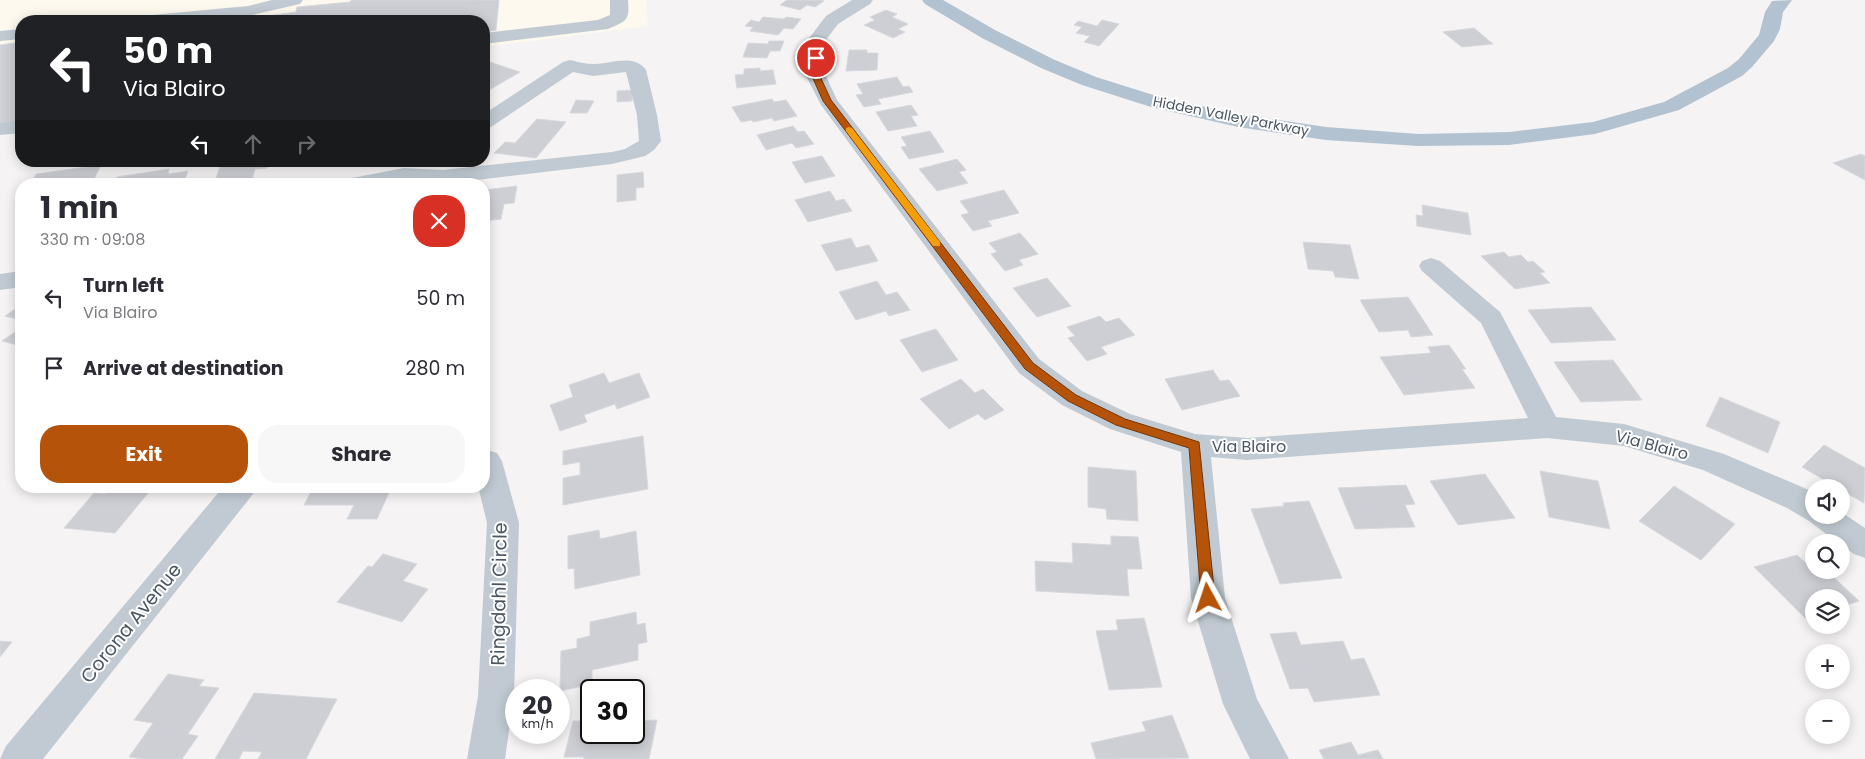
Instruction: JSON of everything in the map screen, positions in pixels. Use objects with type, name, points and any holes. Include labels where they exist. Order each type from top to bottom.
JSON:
[{"type":"main road","name":"Hidden Valley Parkway","points":[[931,0],[1000,41],[1040,62],[1090,82],[1146,100],[1237,120],[1312,132],[1380,138],[1448,140],[1510,138],[1613,124],[1662,110],[1702,94],[1737,70],[1758,50],[1771,29],[1772,3]]},
{"type":"street","points":[[205,15],[248,11],[294,0]]},
{"type":"street","points":[[490,38],[602,24],[618,18],[620,13],[619,0]]},
{"type":"street","name":"Via Blairo","points":[[864,0],[832,20],[816,41],[815,74],[828,101],[1029,366],[1072,398],[1120,422],[1194,445],[1247,449],[1547,427],[1624,435],[1713,462],[1805,504]]},
{"type":"street","points":[[0,36],[15,35]]},
{"type":"street","points":[[422,178],[612,158],[632,154],[644,148],[650,142],[636,70],[630,66],[593,70],[570,66],[490,119]]},
{"type":"street","points":[[0,129],[15,128]]},
{"type":"street","points":[[403,178],[418,167]]},
{"type":"street","points":[[1431,266],[1491,318],[1547,427]]},
{"type":"street","points":[[0,282],[15,279]]},
{"type":"street","points":[[1194,445],[1208,598],[1241,704],[1270,759]]},
{"type":"street","name":"Ringdahl Circle","points":[[486,759],[496,696],[503,523],[490,473]]},
{"type":"street","name":"Corona Avenue","points":[[19,759],[236,493]]},
{"type":"street","points":[[1835,524],[1865,545]]},
{"type":"shaded area","points":[[0,0],[646,0],[648,26],[490,46],[490,15],[15,15],[15,134],[0,135]]},
{"type":"building","points":[[351,0],[499,0],[496,30],[490,31],[490,15],[275,15],[296,12],[297,7],[350,2]]},
{"type":"building","points":[[787,0],[824,1],[815,7],[807,5],[800,10],[780,5]]},
{"type":"building","points":[[886,10],[897,14],[892,17],[908,24],[898,29],[905,32],[893,38],[864,25],[875,20],[870,17]]},
{"type":"building","points":[[763,17],[801,19],[793,29],[784,28],[778,35],[750,31],[753,27],[745,26],[751,20],[759,22]]},
{"type":"building","points":[[1102,20],[1119,24],[1099,46],[1084,42],[1090,36],[1076,33],[1082,27],[1074,25],[1078,21],[1097,26]]},
{"type":"building","points":[[1474,28],[1493,44],[1462,47],[1443,32]]},
{"type":"building","points":[[769,41],[784,41],[780,51],[770,51],[767,58],[743,57],[748,43],[768,44]]},
{"type":"building","points":[[15,43],[15,123],[0,124],[0,45]]},
{"type":"building","points":[[849,50],[867,50],[867,53],[878,53],[877,70],[846,71]]},
{"type":"building","points":[[490,62],[520,72],[490,90]]},
{"type":"building","points":[[760,68],[760,71],[773,70],[776,84],[737,88],[735,75],[744,74],[744,69]]},
{"type":"building","points":[[897,77],[903,87],[909,86],[913,92],[878,99],[881,104],[864,107],[856,95],[863,94],[857,84]]},
{"type":"building","points":[[632,90],[632,101],[617,102],[617,91]]},
{"type":"building","points":[[772,99],[774,102],[786,100],[797,116],[774,121],[772,118],[753,122],[752,120],[741,122],[732,107]]},
{"type":"building","points":[[576,100],[594,101],[587,113],[570,113]]},
{"type":"building","points":[[911,105],[918,115],[911,116],[917,126],[888,131],[876,112]]},
{"type":"building","points":[[537,119],[566,122],[536,158],[494,153],[505,142],[515,143]]},
{"type":"building","points":[[793,126],[798,132],[804,131],[814,144],[796,148],[792,143],[766,150],[757,135]]},
{"type":"building","points":[[930,131],[944,152],[909,159],[901,147],[907,146],[901,137]]},
{"type":"building","points":[[1861,154],[1865,156],[1865,180],[1833,163]]},
{"type":"building","points":[[822,156],[835,176],[805,183],[792,162]]},
{"type":"building","points":[[957,159],[966,170],[959,172],[968,183],[937,191],[919,169]]},
{"type":"building","points":[[100,167],[94,178],[34,178],[36,174]]},
{"type":"building","points":[[220,167],[267,167],[255,169],[253,178],[216,178]]},
{"type":"building","points":[[169,169],[168,174],[188,171],[185,178],[117,177]]},
{"type":"building","points":[[643,172],[644,187],[636,188],[636,200],[617,202],[617,175]]},
{"type":"building","points":[[517,186],[514,203],[504,204],[501,219],[490,220],[490,189]]},
{"type":"building","points":[[1004,190],[1019,213],[988,221],[992,226],[973,231],[961,215],[969,213],[960,201]]},
{"type":"building","points":[[830,191],[836,201],[844,199],[852,211],[808,222],[795,200]]},
{"type":"building","points":[[1422,205],[1468,213],[1471,235],[1417,226],[1416,215],[1423,216]]},
{"type":"building","points":[[1020,233],[1038,254],[1019,260],[1023,265],[1005,271],[991,254],[997,252],[989,243]]},
{"type":"building","points":[[851,238],[856,248],[869,245],[878,261],[836,271],[821,245]]},
{"type":"building","points":[[1303,242],[1350,245],[1359,279],[1335,277],[1333,271],[1308,269]]},
{"type":"building","points":[[1504,252],[1509,257],[1521,255],[1528,262],[1533,261],[1545,272],[1540,273],[1550,283],[1515,289],[1481,256]]},
{"type":"building","points":[[1047,278],[1071,306],[1037,317],[1013,288]]},
{"type":"building","points":[[877,281],[886,295],[897,292],[910,310],[889,316],[886,311],[856,320],[839,292]]},
{"type":"building","points":[[1408,297],[1433,335],[1411,337],[1408,330],[1379,332],[1360,300]]},
{"type":"building","points":[[1591,307],[1616,340],[1551,343],[1528,310]]},
{"type":"building","points":[[15,309],[15,318],[5,316]]},
{"type":"building","points":[[1100,316],[1106,322],[1119,318],[1135,335],[1101,347],[1107,354],[1087,361],[1068,338],[1075,336],[1067,327]]},
{"type":"building","points":[[936,329],[958,360],[922,372],[900,340]]},
{"type":"building","points":[[15,332],[15,344],[2,341]]},
{"type":"building","points":[[1449,345],[1466,369],[1462,369],[1475,388],[1404,395],[1380,357],[1431,353],[1428,347]]},
{"type":"building","points":[[1613,360],[1642,400],[1581,402],[1554,362]]},
{"type":"building","points":[[1213,370],[1220,381],[1229,380],[1240,396],[1182,410],[1165,379]]},
{"type":"building","points":[[604,373],[609,383],[639,373],[650,397],[617,409],[615,404],[584,415],[587,422],[560,431],[550,405],[573,397],[569,385]]},
{"type":"building","points":[[961,379],[975,393],[983,389],[1004,410],[985,420],[978,414],[949,429],[920,399]]},
{"type":"building","points":[[1720,397],[1780,422],[1768,453],[1706,426]]},
{"type":"building","points":[[643,436],[648,489],[563,505],[563,478],[580,475],[580,462],[563,465],[563,451]]},
{"type":"building","points":[[1824,445],[1865,468],[1864,503],[1850,495],[1850,479],[1823,479],[1802,467]]},
{"type":"building","points":[[1088,467],[1136,471],[1138,521],[1107,519],[1106,509],[1088,507]]},
{"type":"building","points":[[1540,471],[1598,481],[1610,529],[1549,517]]},
{"type":"building","points":[[1485,474],[1515,518],[1458,525],[1430,481]]},
{"type":"building","points":[[1406,485],[1415,504],[1405,505],[1415,527],[1355,529],[1338,488]]},
{"type":"building","points":[[1674,486],[1735,524],[1701,560],[1639,521]]},
{"type":"building","points":[[94,493],[148,493],[115,533],[64,528]]},
{"type":"building","points":[[310,493],[389,493],[377,519],[347,519],[354,505],[304,505]]},
{"type":"building","points":[[1309,501],[1342,578],[1280,584],[1251,509],[1284,506],[1283,503]]},
{"type":"building","points":[[599,530],[600,539],[636,531],[640,575],[575,589],[574,568],[568,569],[568,536]]},
{"type":"building","points":[[1111,536],[1138,537],[1142,569],[1127,569],[1129,596],[1036,591],[1035,561],[1073,563],[1072,543],[1111,545]]},
{"type":"building","points":[[383,554],[417,564],[403,581],[428,589],[402,622],[337,602],[368,566],[372,567]]},
{"type":"building","points":[[1797,555],[1805,562],[1805,579],[1836,579],[1846,589],[1805,589],[1805,618],[1754,567]]},
{"type":"building","points":[[1850,593],[1859,601],[1850,604]]},
{"type":"building","points":[[636,612],[637,625],[645,623],[647,642],[638,644],[638,660],[592,670],[592,679],[580,679],[580,687],[570,689],[570,679],[560,679],[561,651],[577,648],[577,639],[590,636],[590,622]]},
{"type":"building","points":[[1144,618],[1162,687],[1109,690],[1096,631],[1118,630],[1116,620]]},
{"type":"building","points":[[1296,632],[1301,645],[1343,641],[1351,660],[1364,658],[1380,695],[1314,702],[1308,688],[1290,689],[1270,634]]},
{"type":"building","points":[[0,641],[12,642],[0,657]]},
{"type":"building","points":[[168,674],[204,680],[199,686],[219,688],[188,734],[198,736],[182,759],[129,757],[153,723],[134,720]]},
{"type":"building","points":[[254,693],[337,699],[306,759],[258,759],[262,752],[243,751],[239,759],[215,759]]},
{"type":"building","points":[[1172,715],[1189,758],[1096,759],[1091,743],[1146,731],[1142,722]]},
{"type":"building","points":[[657,720],[649,759],[583,759],[584,757],[564,757],[567,744],[570,744],[573,721],[580,721],[580,744],[645,744],[645,721]]},
{"type":"building","points":[[1351,742],[1358,755],[1378,750],[1383,759],[1324,759],[1319,750]]},
{"type":"slow traffic","points":[[849,129],[936,244]]},
{"type":"route","points":[[816,58],[815,74],[828,101],[1029,366],[1072,398],[1120,422],[1194,445],[1208,598]]}]
